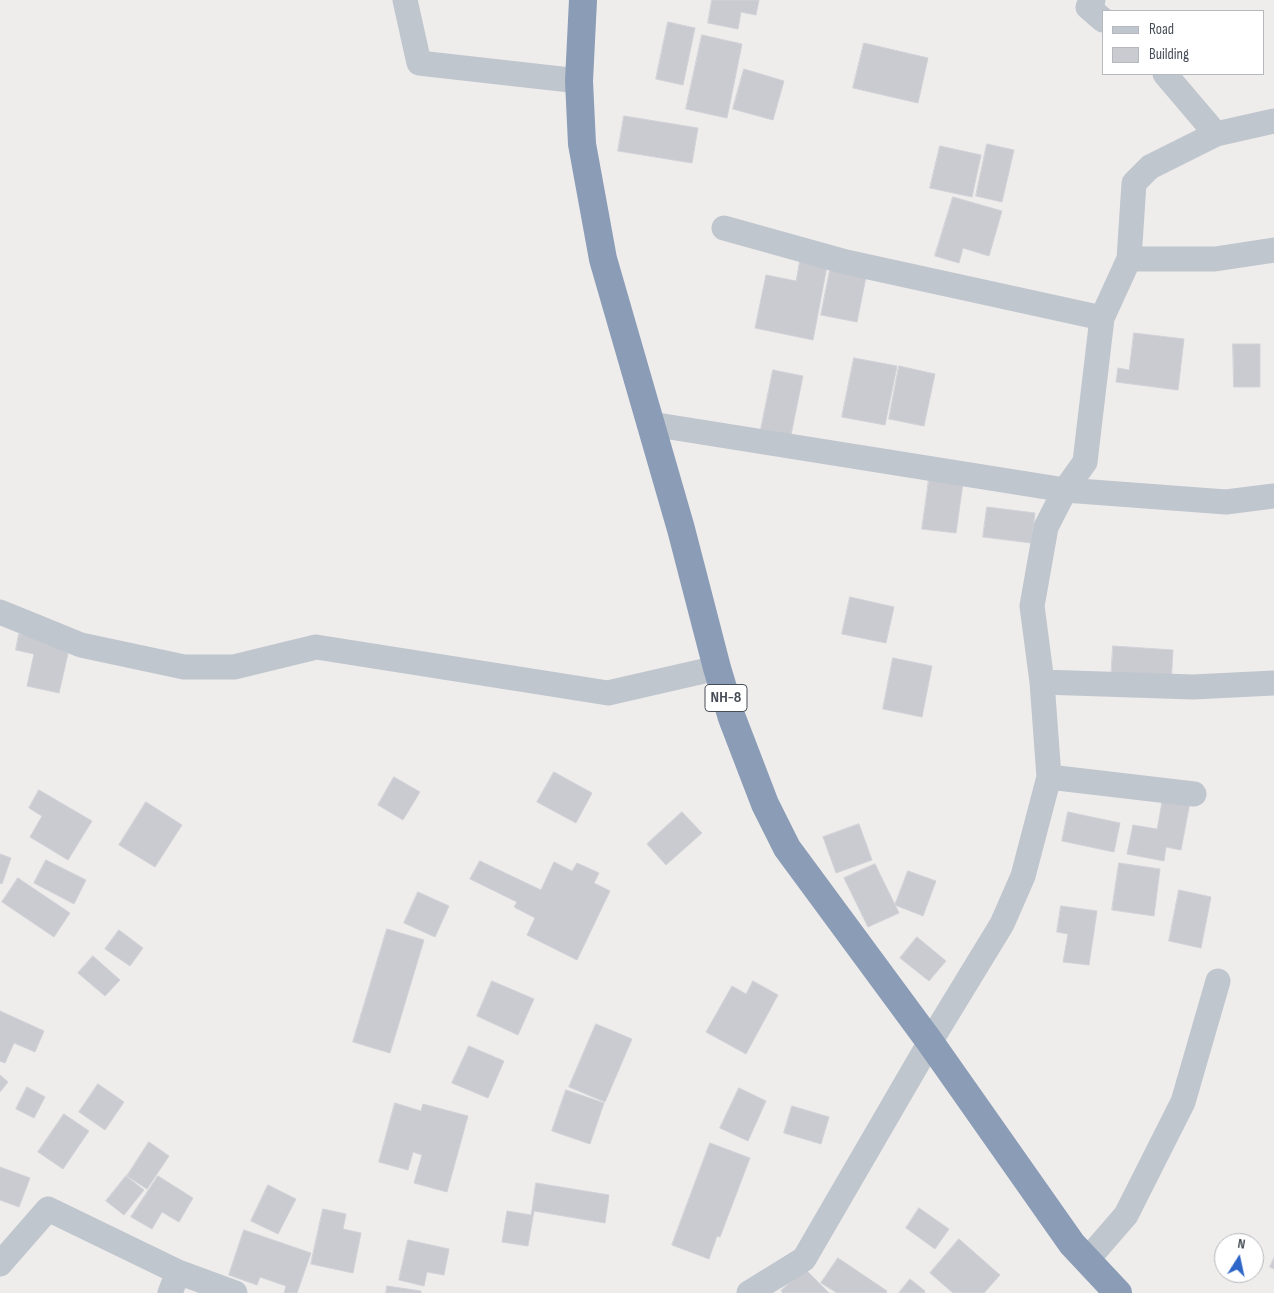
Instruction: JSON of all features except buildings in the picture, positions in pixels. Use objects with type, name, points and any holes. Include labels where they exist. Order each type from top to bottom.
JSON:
[{"type":"highway","name":"NH-8","points":[[583,0],[579,82],[582,144],[603,259],[652,424],[718,668],[748,762],[765,804],[788,848],[930,1042],[1072,1244],[1118,1293]]},
{"type":"street","points":[[405,0],[419,63],[579,82]]},
{"type":"street","points":[[1093,0],[1088,7],[1102,19]]},
{"type":"street","points":[[1166,75],[1216,134]]},
{"type":"street","points":[[749,1293],[804,1259],[930,1042],[1002,924],[1023,876],[1049,777],[1042,682],[1032,606],[1046,527],[1065,490],[1085,462],[1102,318],[1130,259],[1134,183],[1150,167],[1216,134],[1274,121]]},
{"type":"street","points":[[724,228],[846,262],[1102,318]]},
{"type":"street","points":[[1130,259],[1215,259],[1274,250]]},
{"type":"street","points":[[652,424],[1065,490],[1226,502],[1274,496]]},
{"type":"street","points":[[0,612],[81,644],[184,667],[234,667],[316,647],[608,693],[718,668]]},
{"type":"street","points":[[1042,682],[1193,687],[1274,683]]},
{"type":"street","points":[[1049,777],[1194,794]]},
{"type":"street","points":[[1087,1260],[1126,1215],[1183,1102],[1218,981]]},
{"type":"street","points":[[0,1264],[48,1209],[174,1283],[235,1293]]}]
